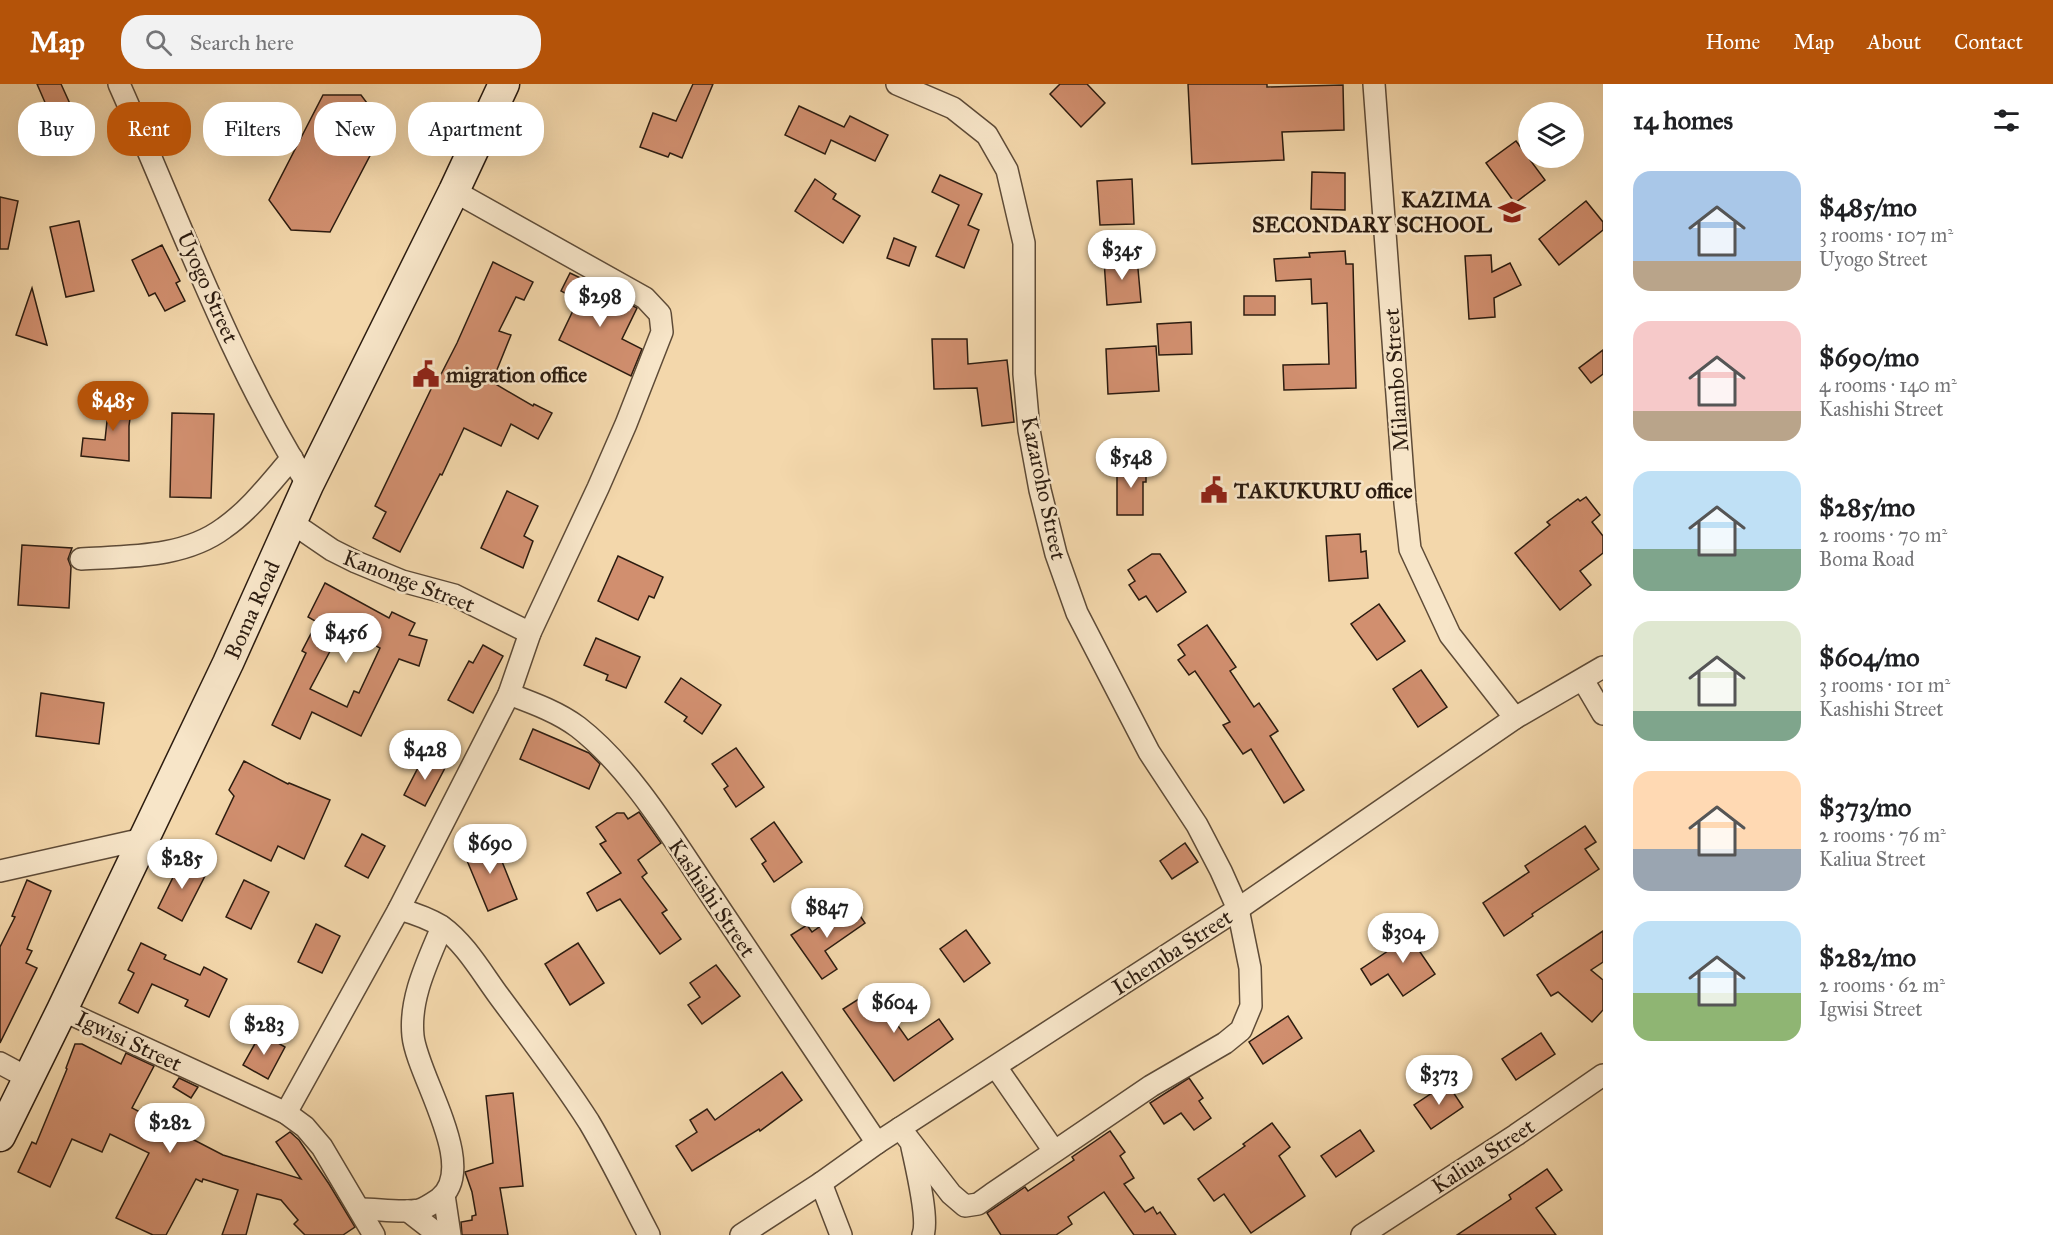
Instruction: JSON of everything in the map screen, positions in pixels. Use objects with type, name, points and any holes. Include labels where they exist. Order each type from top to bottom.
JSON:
[{"type":"main road","name":"Boma Road","points":[[0,1136],[228,663],[291,522],[454,191],[504,84]]},
{"type":"street","name":"Uyogo Street","points":[[119,84],[211,298],[250,379],[309,485]]},
{"type":"street","name":"Kazaroho Street","points":[[897,84],[953,108],[979,128],[987,135],[1007,170],[1024,243],[1024,374],[1029,430],[1040,490],[1056,554],[1077,613],[1149,752],[1197,825],[1238,909],[1250,968],[1251,1006],[1240,1030],[1225,1043],[1151,1086],[978,1204],[965,1206],[951,1194],[906,1136]]},
{"type":"street","name":"Milambo Street","points":[[1374,84],[1410,549],[1450,635],[1515,718]]},
{"type":"street","points":[[285,1113],[399,909],[509,694],[530,633],[626,424],[662,332],[660,314],[645,298],[454,191]]},
{"type":"street","points":[[81,560],[134,556],[181,549],[205,540],[224,528],[254,502],[292,458]]},
{"type":"street","name":"Kanonge Street","points":[[291,522],[332,550],[357,562],[402,581],[454,595],[530,633]]},
{"type":"street","name":"Ichemba Street","points":[[741,1235],[822,1183],[877,1143],[906,1136],[996,1067],[1238,909],[1515,718],[1603,667]]},
{"type":"street","points":[[1582,680],[1603,714]]},
{"type":"street","name":"Kashishi Street","points":[[509,694],[547,709],[577,727],[602,748],[625,774],[673,838],[877,1143]]},
{"type":"street","points":[[0,871],[143,839]]},
{"type":"street","points":[[399,909],[421,915],[441,927],[474,962],[589,1123],[619,1174],[649,1235]]},
{"type":"street","points":[[360,1209],[422,1209],[444,1195],[450,1185],[453,1166],[450,1144],[419,1063],[413,1037],[412,1012],[441,927]]},
{"type":"street","name":"Igwisi Street","points":[[62,1010],[285,1113],[305,1126],[322,1147],[374,1235]]},
{"type":"street","points":[[0,1063],[28,1078]]},
{"type":"street","points":[[996,1067],[1054,1151]]},
{"type":"street","name":"Kaliua Street","points":[[1362,1235],[1516,1135],[1603,1075]]},
{"type":"street","points":[[906,1136],[923,1209],[925,1231],[923,1235]]},
{"type":"street","points":[[822,1183],[841,1235]]},
{"type":"street","points":[[444,1195],[450,1235]]},
{"type":"street","points":[[408,1210],[439,1235]]},
{"type":"building","points":[[37,84],[61,84],[69,102],[45,102]]},
{"type":"building","points":[[693,84],[713,84],[682,158],[670,153],[668,157],[640,147],[653,113],[676,121]]},
{"type":"building","points":[[1060,84],[1087,84],[1105,103],[1081,127],[1050,94]]},
{"type":"building","points":[[1188,84],[1267,84],[1267,87],[1343,85],[1344,130],[1282,132],[1284,160],[1192,164]]},
{"type":"building","points":[[323,95],[361,95],[366,102],[319,102]]},
{"type":"building","points":[[799,106],[844,127],[850,116],[888,135],[875,161],[831,140],[825,154],[785,135]]},
{"type":"building","points":[[314,112],[314,156],[370,156],[330,232],[291,230],[269,200],[292,156],[302,156],[302,136]]},
{"type":"building","points":[[1516,141],[1518,168],[1536,168],[1545,180],[1515,203],[1486,163]]},
{"type":"building","points":[[1312,172],[1345,173],[1345,210],[1311,209]]},
{"type":"building","points":[[940,175],[982,194],[968,225],[979,230],[964,268],[936,256],[959,205],[932,192]]},
{"type":"building","points":[[815,179],[836,194],[833,199],[860,216],[843,243],[795,211]]},
{"type":"building","points":[[1132,179],[1134,224],[1100,225],[1097,181]]},
{"type":"building","points":[[0,197],[18,201],[8,249],[0,249]]},
{"type":"building","points":[[1586,201],[1603,222],[1603,230],[1559,265],[1539,239]]},
{"type":"building","points":[[79,221],[94,291],[66,297],[50,227]]},
{"type":"building","points":[[894,238],[916,247],[909,266],[887,258]]},
{"type":"building","points":[[162,245],[180,281],[176,283],[185,301],[165,311],[155,293],[149,296],[132,260]]},
{"type":"building","points":[[1345,251],[1346,264],[1353,264],[1356,388],[1284,390],[1283,365],[1329,364],[1327,303],[1312,304],[1311,279],[1276,281],[1274,259],[1310,257],[1309,253]]},
{"type":"building","points":[[1491,255],[1492,272],[1510,263],[1521,285],[1494,298],[1495,317],[1469,319],[1465,256]]},
{"type":"building","points":[[1137,258],[1141,302],[1107,305],[1104,260]]},
{"type":"building","points":[[493,262],[533,282],[524,300],[516,297],[499,331],[511,335],[492,382],[533,406],[534,404],[552,413],[538,439],[511,424],[501,446],[464,428],[442,475],[440,474],[400,552],[373,538],[386,512],[375,506],[433,385],[435,386],[457,343]]},
{"type":"building","points":[[570,273],[591,283],[585,296],[616,312],[622,300],[637,308],[622,339],[642,349],[631,376],[559,340],[578,300],[561,291]]},
{"type":"building","points":[[32,288],[47,345],[16,335]]},
{"type":"building","points":[[1244,296],[1275,296],[1275,315],[1244,315]]},
{"type":"building","points":[[1191,322],[1192,354],[1159,355],[1157,324]]},
{"type":"building","points":[[932,339],[967,339],[968,364],[1007,360],[1014,422],[982,426],[977,388],[934,389]]},
{"type":"building","points":[[1156,346],[1159,391],[1108,394],[1106,349]]},
{"type":"building","points":[[1603,350],[1603,374],[1591,383],[1579,368]]},
{"type":"building","points":[[110,393],[133,395],[129,426],[129,461],[81,456],[83,438],[105,440]]},
{"type":"building","points":[[172,413],[214,414],[211,498],[170,497]]},
{"type":"building","points":[[1117,465],[1146,465],[1146,482],[1143,482],[1143,515],[1117,515]]},
{"type":"building","points":[[507,491],[538,506],[524,536],[533,541],[523,568],[481,548]]},
{"type":"building","points":[[1586,497],[1600,515],[1592,522],[1603,536],[1603,553],[1580,571],[1591,585],[1560,610],[1515,553],[1550,525],[1547,522],[1578,499],[1580,501]]},
{"type":"building","points":[[1360,534],[1361,552],[1366,551],[1368,578],[1329,581],[1326,536]]},
{"type":"building","points":[[22,545],[72,548],[68,559],[71,567],[69,608],[18,605]]},
{"type":"building","points":[[1152,554],[1160,554],[1186,592],[1157,612],[1146,596],[1139,600],[1129,585],[1135,581],[1128,570]]},
{"type":"building","points":[[618,556],[663,577],[654,598],[649,596],[638,620],[598,601]]},
{"type":"building","points":[[325,583],[389,618],[392,612],[415,623],[409,635],[427,640],[419,666],[399,659],[361,736],[312,712],[300,739],[272,725],[306,653],[302,651],[317,622],[308,617]],"holes":[[[349,631],[380,648],[359,693],[354,691],[347,707],[310,689],[336,640],[344,641]]]},
{"type":"building","points":[[1379,604],[1405,641],[1377,660],[1351,624]]},
{"type":"building","points":[[1207,625],[1236,667],[1230,671],[1254,707],[1259,703],[1278,731],[1270,736],[1304,790],[1284,803],[1251,749],[1243,754],[1223,725],[1230,722],[1195,671],[1189,675],[1178,660],[1185,655],[1178,645]]},
{"type":"building","points":[[596,638],[640,657],[626,688],[606,680],[608,675],[584,665]]},
{"type":"building","points":[[483,645],[503,656],[473,713],[448,700],[469,661],[473,663]]},
{"type":"building","points":[[1421,670],[1447,707],[1418,727],[1393,689]]},
{"type":"building","points":[[681,678],[721,705],[702,734],[684,721],[687,717],[665,702]]},
{"type":"building","points":[[41,693],[104,703],[99,744],[36,736]]},
{"type":"building","points":[[533,729],[589,753],[600,764],[589,789],[520,759]]},
{"type":"building","points":[[736,748],[764,787],[736,807],[724,789],[728,786],[712,764]]},
{"type":"building","points":[[424,756],[446,766],[425,806],[404,795]]},
{"type":"building","points":[[244,761],[288,784],[330,800],[304,859],[278,846],[271,861],[216,834],[234,796],[229,790]]},
{"type":"building","points":[[639,812],[661,843],[638,860],[647,873],[642,877],[667,910],[662,913],[681,939],[660,954],[620,899],[597,911],[587,893],[621,873],[600,844],[606,841],[596,827],[617,813],[624,813],[628,819]]},
{"type":"building","points":[[774,822],[802,862],[774,882],[762,864],[766,861],[751,839]]},
{"type":"building","points":[[1585,826],[1596,842],[1585,849],[1599,869],[1532,914],[1533,916],[1504,936],[1483,903],[1529,872],[1525,866]]},
{"type":"building","points":[[362,834],[385,846],[368,878],[345,866]]},
{"type":"building","points":[[493,839],[517,899],[488,911],[463,851]]},
{"type":"building","points":[[1185,843],[1198,862],[1172,879],[1160,861]]},
{"type":"building","points":[[182,859],[207,872],[182,921],[158,908]]},
{"type":"building","points":[[27,880],[51,891],[27,949],[32,951],[26,963],[37,968],[0,1043],[0,947],[15,917],[12,916]]},
{"type":"building","points":[[244,880],[269,892],[251,929],[226,917]]},
{"type":"building","points":[[852,904],[865,923],[825,951],[837,969],[822,979],[791,935],[807,925],[812,932]]},
{"type":"building","points":[[316,924],[340,936],[322,973],[298,962]]},
{"type":"building","points":[[1421,929],[1432,945],[1420,952],[1435,974],[1403,996],[1388,974],[1371,985],[1361,969]]},
{"type":"building","points":[[966,930],[990,963],[964,982],[940,949]]},
{"type":"building","points":[[1603,931],[1603,962],[1591,970],[1603,980],[1603,1010],[1592,1022],[1558,992],[1551,996],[1537,975]]},
{"type":"building","points":[[141,943],[166,955],[164,959],[200,975],[204,967],[227,979],[209,1017],[185,1006],[188,1000],[152,984],[138,1013],[119,1003],[134,973],[128,970]]},
{"type":"building","points":[[578,943],[604,983],[570,1005],[545,964]]},
{"type":"building","points":[[716,965],[740,996],[702,1024],[688,1005],[700,997],[690,983]]},
{"type":"building","points":[[895,985],[906,1001],[889,1013],[908,1040],[939,1019],[953,1039],[894,1081],[843,1009],[865,995],[870,1003]]},
{"type":"building","points":[[1288,1016],[1302,1038],[1263,1064],[1249,1042]]},
{"type":"building","points":[[261,1033],[285,1047],[268,1079],[243,1065]]},
{"type":"building","points":[[1541,1033],[1555,1054],[1516,1080],[1502,1059]]},
{"type":"building","points":[[75,1044],[82,1044],[121,1064],[126,1053],[154,1066],[132,1108],[223,1155],[301,1179],[276,1142],[290,1132],[299,1140],[355,1227],[343,1235],[305,1235],[294,1224],[298,1220],[281,1200],[257,1194],[246,1235],[222,1235],[238,1190],[196,1179],[166,1235],[153,1235],[116,1218],[149,1153],[110,1134],[102,1152],[72,1139],[50,1187],[18,1172],[32,1142],[36,1144]]},
{"type":"building","points":[[782,1072],[802,1100],[760,1131],[759,1129],[692,1171],[676,1146],[697,1132],[690,1120],[707,1109],[715,1120]]},
{"type":"building","points":[[179,1078],[198,1087],[191,1098],[173,1087]]},
{"type":"building","points":[[1189,1078],[1203,1098],[1199,1101],[1211,1118],[1194,1130],[1181,1113],[1164,1124],[1150,1103]]},
{"type":"building","points":[[1447,1083],[1463,1107],[1431,1129],[1414,1105]]},
{"type":"building","points":[[513,1093],[523,1186],[500,1188],[508,1235],[462,1235],[461,1222],[472,1220],[472,1216],[476,1215],[472,1192],[465,1172],[493,1163],[486,1096]]},
{"type":"building","points":[[1272,1123],[1290,1147],[1279,1156],[1305,1196],[1251,1233],[1224,1194],[1214,1201],[1198,1179],[1245,1146],[1243,1144]]},
{"type":"building","points":[[1360,1130],[1374,1151],[1336,1177],[1321,1156]]},
{"type":"building","points":[[1110,1131],[1125,1152],[1120,1156],[1134,1178],[1124,1184],[1145,1212],[1153,1207],[1157,1214],[1160,1212],[1176,1235],[1134,1235],[1104,1192],[1068,1217],[1072,1224],[1056,1235],[1001,1235],[987,1213],[1025,1187],[1028,1191],[1074,1160],[1072,1157]]},
{"type":"building","points":[[1547,1169],[1562,1190],[1536,1208],[1556,1235],[1457,1235],[1511,1199],[1509,1195]]},
{"type":"place","name":"KAZIMA SECONDARY SCHOOL","points":[[1512,212]]},
{"type":"place","name":"migration office","points":[[426,374]]},
{"type":"place","name":"TAKUKURU office","points":[[1214,490]]}]
